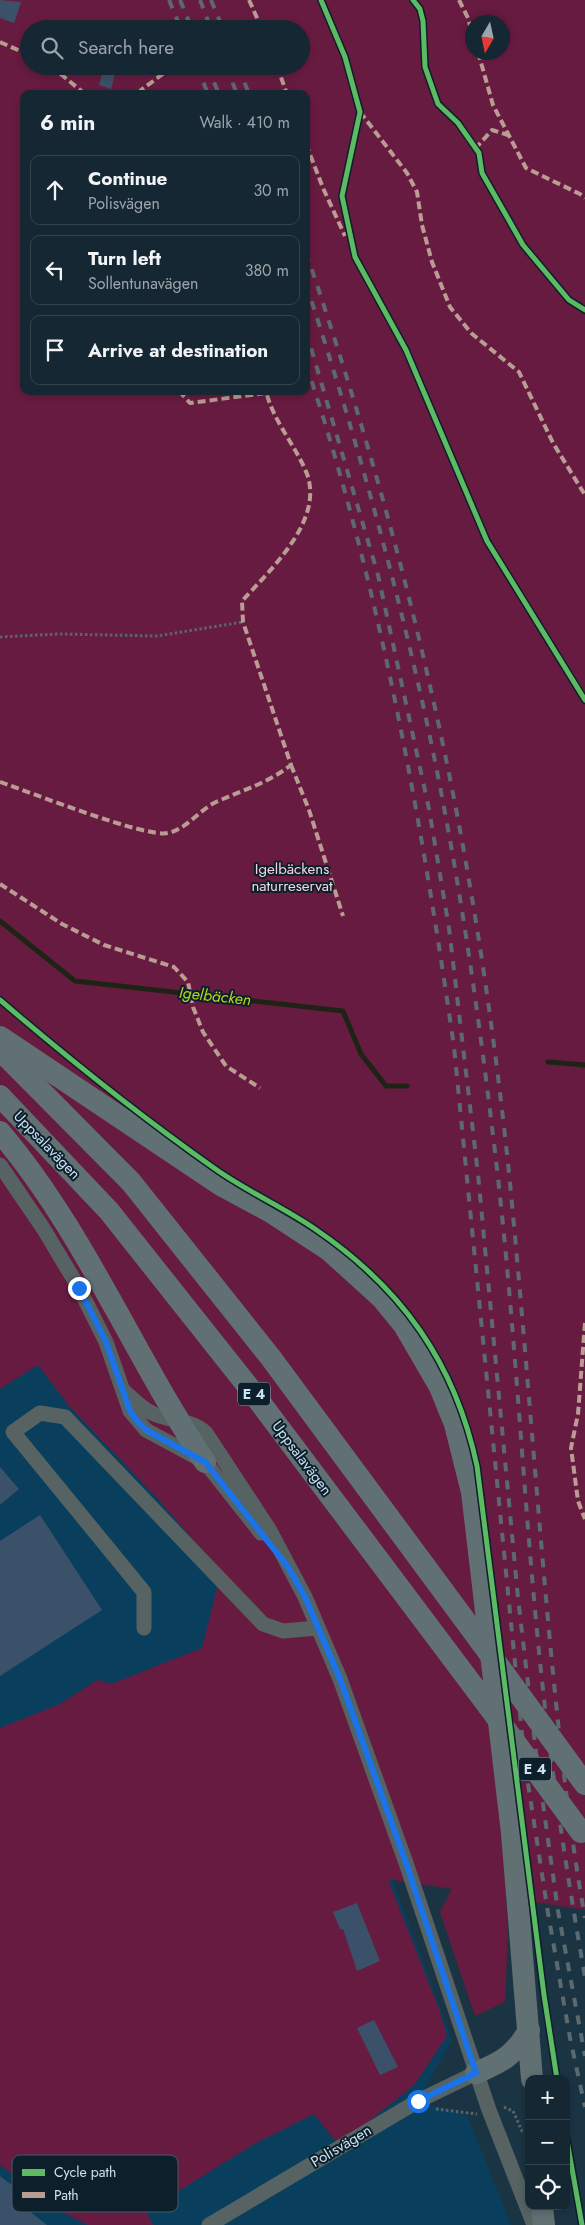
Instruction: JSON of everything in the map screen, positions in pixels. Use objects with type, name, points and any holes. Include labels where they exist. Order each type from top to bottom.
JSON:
[{"type":"highway","points":[[0,1037],[221,1185],[271,1212],[329,1250],[382,1298],[393,1311],[414,1340],[440,1387],[455,1424],[472,1492],[512,1834],[530,2030],[532,2075]]},
{"type":"highway","name":"E 4","points":[[0,1050],[131,1182],[271,1358],[579,1776]]},
{"type":"highway","name":"Uppsalavägen","points":[[0,1096],[109,1211],[250,1389],[583,1835]]},
{"type":"highway","points":[[0,1132],[52,1203],[80,1246],[177,1420],[205,1462]]},
{"type":"highway","points":[[476,2073],[502,2061],[512,2054],[521,2045],[530,2030]]},
{"type":"highway","points":[[542,2210],[544,2225]]},
{"type":"street","points":[[0,1165],[43,1228],[79,1288],[106,1342],[130,1411],[146,1430],[205,1462],[288,1567]]},
{"type":"street","points":[[123,1390],[145,1410],[155,1415],[199,1427],[206,1433],[269,1529],[288,1567],[318,1628],[340,1679],[403,1854],[476,2073],[534,2225]]},
{"type":"street","points":[[144,1628],[144,1592],[13,1432],[40,1413],[65,1417],[263,1624],[283,1631],[318,1628]]},
{"type":"street","name":"Polisvägen","points":[[209,2225],[418,2101],[476,2073]]},
{"type":"path","points":[[0,637],[59,634],[157,636],[243,622]]},
{"type":"shaded area","points":[[0,1192],[284,1590],[452,2039],[418,2101],[467,2115],[511,2225],[0,2225]]},
{"type":"green space","name":"Igelbäckens naturreservat","points":[[0,0],[585,0],[585,1910],[506,1898],[508,1935],[505,2002],[475,2016],[440,1912],[452,1889],[388,1879],[439,2009],[447,2036],[414,2085],[368,2122],[337,2143],[314,2114],[256,2143],[178,2191],[178,2155],[12,2155],[12,2174],[0,2165],[0,1728],[60,1704],[97,1680],[111,1684],[202,1648],[221,1572],[156,1497],[69,1406],[38,1365],[0,1389]]},
{"type":"green space","name":"Igelbäckens naturreservat","points":[[62,2212],[146,2212],[153,2225],[88,2225]]},
{"type":"building","points":[[0,0],[21,2],[14,23],[0,18]]},
{"type":"building","points":[[102,75],[115,75],[111,89],[99,85]]},
{"type":"building","points":[[0,1467],[19,1489],[0,1505]]},
{"type":"building","points":[[40,1515],[102,1610],[0,1676],[0,1541]]},
{"type":"building","points":[[357,1903],[380,1961],[357,1971],[343,1929],[340,1929],[333,1912]]},
{"type":"building","points":[[374,2020],[398,2067],[380,2075],[357,2028]]},
{"type":"building","points":[[0,2176],[12,2185],[12,2212],[30,2212],[47,2225],[0,2225]]},
{"type":"waterway","name":"Igelbäcken","points":[[0,921],[75,981],[343,1011],[361,1054],[386,1086],[407,1086]]},
{"type":"waterway","name":"Igelbäcken","points":[[548,1062],[585,1065]]},
{"type":"railway","points":[[169,0],[177,20]]},
{"type":"railway","points":[[180,0],[188,20]]},
{"type":"railway","points":[[200,0],[208,20]]},
{"type":"railway","points":[[211,0],[219,20]]},
{"type":"railway","points":[[201,75],[206,90]]},
{"type":"railway","points":[[211,75],[217,90]]},
{"type":"railway","points":[[230,75],[235,90]]},
{"type":"railway","points":[[242,75],[247,90]]},
{"type":"railway","points":[[310,264],[358,413],[389,522],[417,631],[456,807],[467,867],[495,1051],[509,1173],[560,1739],[573,1847],[585,1918]]},
{"type":"railway","points":[[310,297],[352,432],[380,532],[418,683],[443,804],[464,925],[482,1047],[505,1244],[529,1546],[544,1697],[560,1824],[585,1977]]},
{"type":"railway","points":[[310,345],[378,575],[429,809],[449,928],[478,1174],[518,1598],[537,1761],[558,1911],[585,2056]]},
{"type":"railway","points":[[310,377],[356,532],[377,617],[412,788],[441,961],[454,1047],[525,1764],[548,1913],[570,2038],[585,2107]]},
{"type":"marked path","points":[[249,0],[258,20]]},
{"type":"marked path","points":[[459,0],[466,15]]},
{"type":"marked path","points":[[0,42],[20,51]]},
{"type":"marked path","points":[[480,60],[493,105],[526,168],[585,198]]},
{"type":"marked path","points":[[62,75],[80,90]]},
{"type":"marked path","points":[[141,90],[161,75]]},
{"type":"marked path","points":[[280,75],[286,90]]},
{"type":"marked path","points":[[360,112],[407,173],[417,192],[422,225],[432,262],[450,307],[471,333],[519,372],[553,443],[585,495]]},
{"type":"marked path","points":[[475,149],[492,130],[508,135]]},
{"type":"marked path","points":[[310,154],[345,236]]},
{"type":"marked path","points":[[183,395],[190,403],[251,395]]},
{"type":"marked path","points":[[0,782],[136,829],[155,833],[168,833],[181,828],[210,805],[264,781],[291,765],[243,622],[242,601],[291,544],[301,527],[308,509],[310,492],[307,474],[279,423],[267,395]]},
{"type":"marked path","points":[[291,765],[309,810],[343,916]]},
{"type":"marked path","points":[[0,884],[62,924],[104,945],[174,967],[188,982],[193,1007],[203,1032],[226,1066],[260,1088]]},
{"type":"marked path","points":[[585,1323],[578,1414],[571,1448],[578,1501],[585,1519]]},
{"type":"cycle path","points":[[321,0],[345,57],[360,112],[342,196],[355,257],[406,350],[487,541],[585,700]]},
{"type":"cycle path","points":[[413,0],[420,9],[423,21],[425,67],[438,104],[458,123],[479,153],[482,173],[523,245],[569,300],[585,310]]},
{"type":"cycle path","points":[[0,1000],[105,1087],[186,1148],[226,1176],[303,1221],[346,1252],[374,1276],[399,1303],[439,1361],[455,1394],[477,1466],[544,1995],[556,2075]]},
{"type":"cycle path","points":[[570,2158],[582,2225]]},
{"type":"route","points":[[79,1288],[106,1342],[130,1411],[146,1430],[205,1462],[288,1567],[305,1597],[340,1679],[406,1863],[476,2073],[418,2101]]}]
